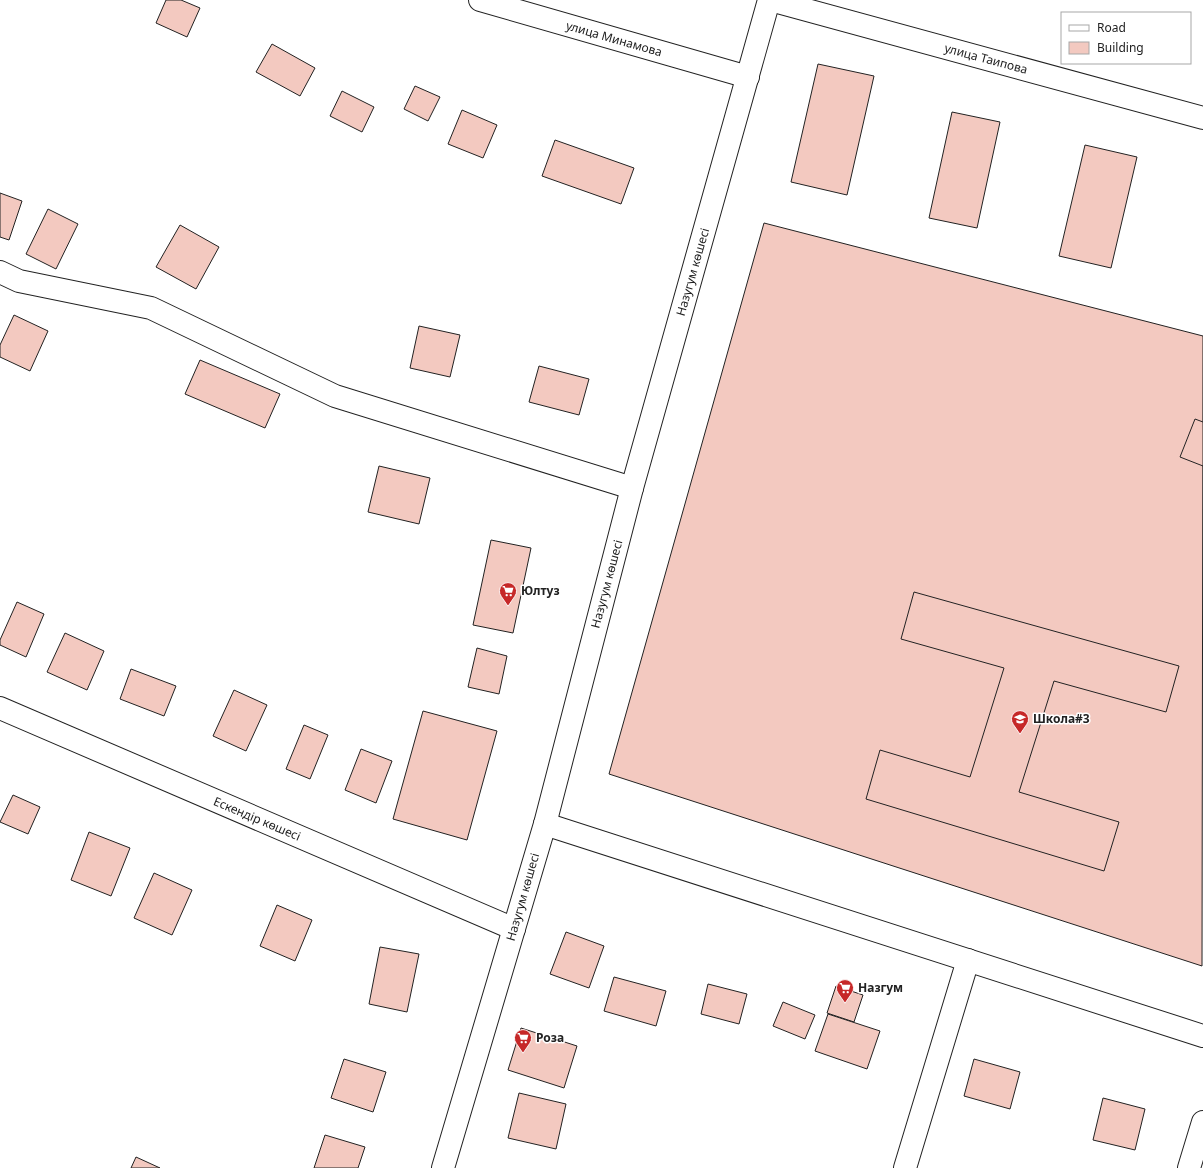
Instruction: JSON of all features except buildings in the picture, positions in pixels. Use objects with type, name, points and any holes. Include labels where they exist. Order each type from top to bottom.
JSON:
[{"type":"street","name":"улица Минамова","points":[[480,0],[748,77]]},
{"type":"street","name":"Назугум көшесі","points":[[443,1168],[545,824],[632,488],[770,0]]},
{"type":"street","name":"улица Таипова","points":[[770,0],[1203,118]]},
{"type":"street","points":[[0,272],[19,280],[151,308],[335,396],[632,488]]},
{"type":"street","name":"Ескендір көшесі","points":[[0,708],[514,929]]},
{"type":"street","points":[[545,824],[1203,1036]]},
{"type":"street","points":[[905,1168],[968,960]]},
{"type":"street","points":[[1188,1168],[1203,1122]]},
{"type":"place","name":"Юлтуз","points":[[508,606]]},
{"type":"place","name":"Школа#3","points":[[1020,734]]},
{"type":"place","name":"Назгум","points":[[845,1003]]},
{"type":"place","name":"Роза","points":[[523,1053]]}]
